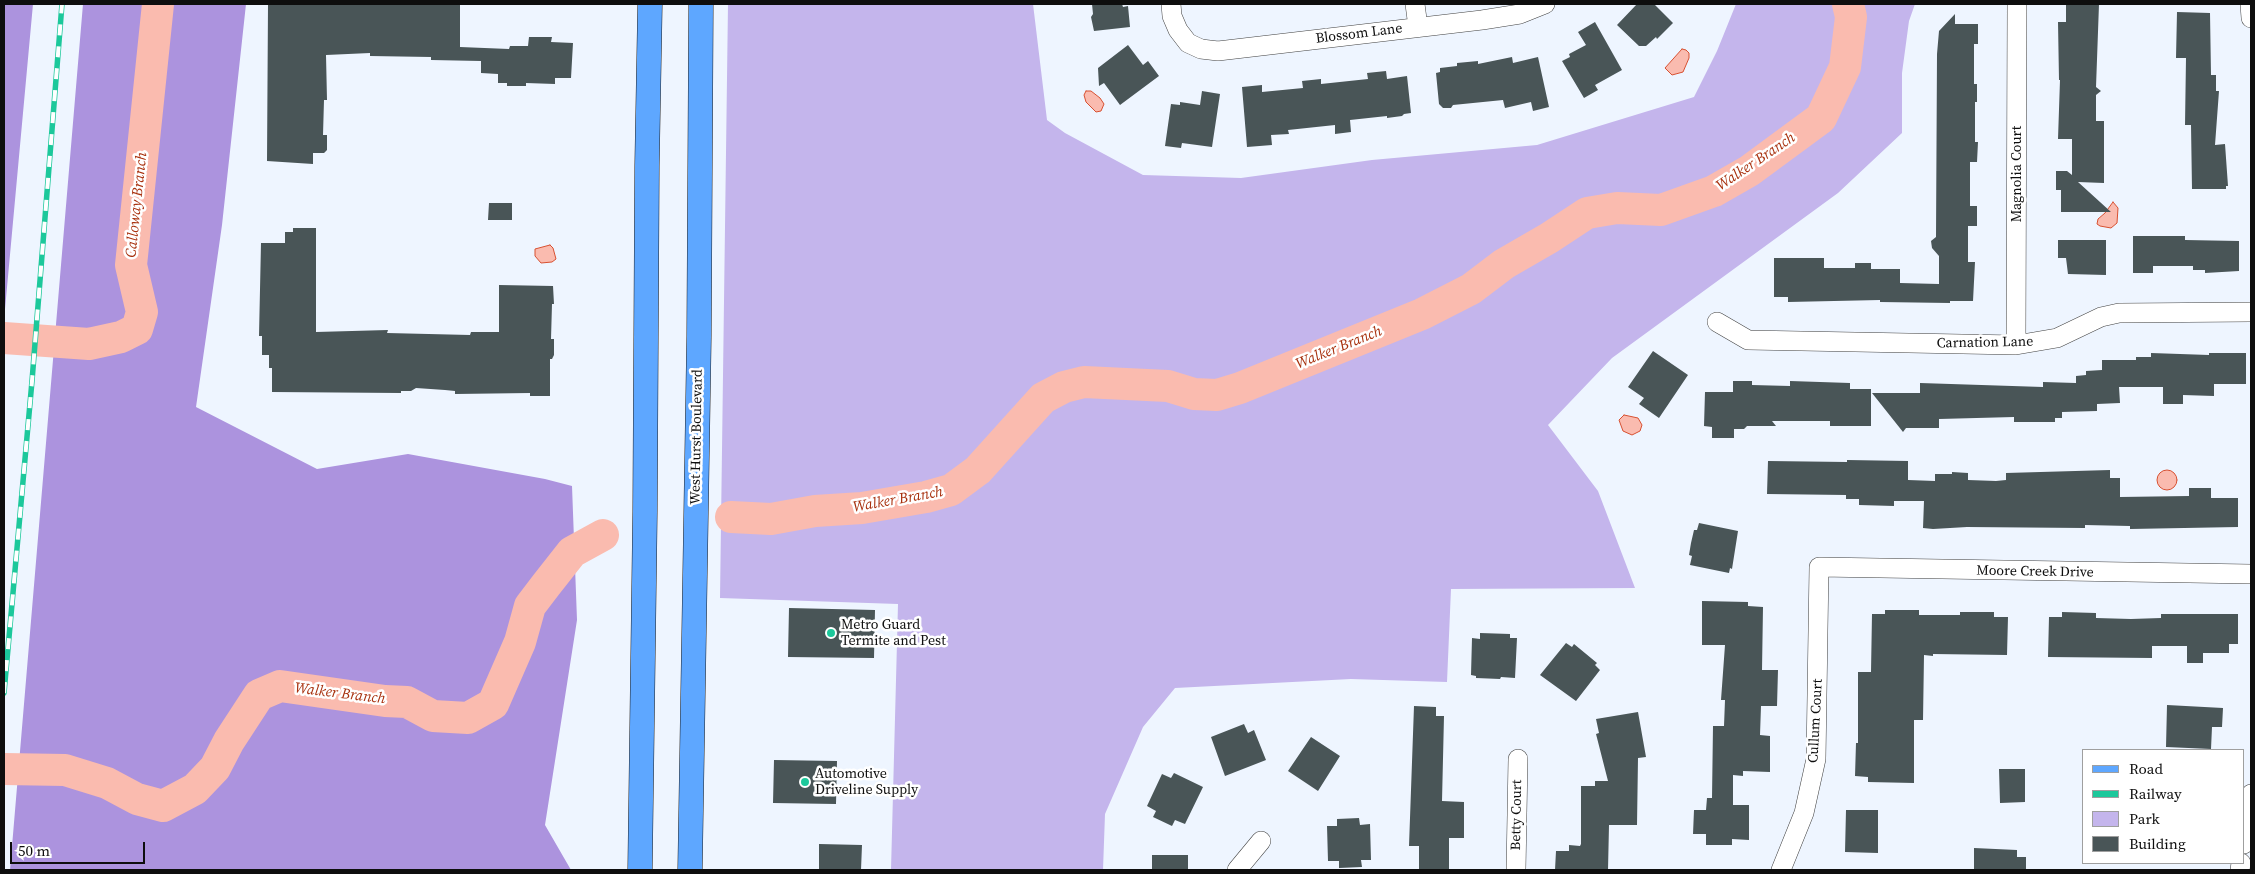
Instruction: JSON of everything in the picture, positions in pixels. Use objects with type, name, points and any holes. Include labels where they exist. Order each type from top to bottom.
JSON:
[{"type":"main road","points":[[640,870],[650,4]]},
{"type":"main road","name":"West Hurst Boulevard","points":[[690,870],[699,337],[701,4]]},
{"type":"street","name":"Blossom Lane","points":[[1171,4],[1172,16],[1178,30],[1188,43],[1201,49],[1218,51],[1482,20],[1520,14],[1545,4]]},
{"type":"street","points":[[1415,4],[1418,27]]},
{"type":"street","name":"Magnolia Court","points":[[2016,345],[2017,4]]},
{"type":"street","points":[[2250,4],[2251,18]]},
{"type":"street","name":"Carnation Lane","points":[[1717,322],[1748,340],[2016,345],[2057,338],[2102,317],[2119,313],[2251,312]]},
{"type":"street","name":"Moore Creek Drive","points":[[1819,567],[2251,574]]},
{"type":"street","name":"Cullum Court","points":[[1781,870],[1804,813],[1816,759],[1819,567]]},
{"type":"street","name":"Betty Court","points":[[1516,870],[1518,759]]},
{"type":"street","points":[[2245,837],[2251,794]]},
{"type":"street","points":[[1238,870],[1261,841]]},
{"type":"green space","points":[[728,4],[1033,4],[1047,120],[1065,133],[1143,175],[1241,178],[1372,160],[1537,145],[1694,97],[1717,51],[1736,4],[1915,4],[1909,21],[1902,73],[1902,133],[1838,193],[1612,358],[1548,425],[1598,491],[1635,588],[1451,589],[1447,682],[1351,679],[1175,688],[1143,727],[1105,814],[1103,870],[891,870],[898,604],[720,598]]},
{"type":"shaded area","points":[[4,4],[33,4],[4,320]]},
{"type":"shaded area","points":[[83,4],[246,4],[222,225],[196,407],[317,469],[408,454],[545,479],[572,486],[577,620],[545,825],[571,870],[10,870]]},
{"type":"shaded area","points":[[1682,49],[1689,53],[1689,58],[1683,72],[1672,75],[1665,68]]},
{"type":"shaded area","points":[[1086,91],[1091,91],[1100,98],[1104,104],[1101,111],[1096,112],[1086,102],[1084,95]]},
{"type":"shaded area","points":[[2113,202],[2118,208],[2117,223],[2111,228],[2100,226],[2097,224],[2098,219]]},
{"type":"shaded area","points":[[550,245],[553,248],[556,259],[552,262],[541,263],[535,256],[535,249]]},
{"type":"shaded area","points":[[1624,415],[1638,418],[1642,425],[1640,431],[1632,435],[1623,431],[1619,420]]},
{"type":"shaded area","points":[[2167,470],[2174,473],[2177,480],[2174,487],[2167,490],[2160,487],[2157,480],[2160,473]]},
{"type":"building","points":[[460,4],[460,47],[509,49],[510,46],[528,46],[529,37],[552,37],[551,42],[573,43],[571,78],[555,78],[555,84],[526,83],[526,86],[507,86],[507,83],[498,83],[498,74],[481,73],[481,61],[431,60],[431,57],[370,56],[370,53],[326,55],[327,100],[324,100],[323,135],[327,135],[327,150],[324,153],[313,153],[313,164],[267,161],[268,5]]},
{"type":"building","points":[[1092,4],[1122,4],[1123,7],[1128,6],[1130,27],[1094,31],[1091,17],[1093,14]]},
{"type":"building","points":[[1637,4],[1654,4],[1673,23],[1657,39],[1656,37],[1646,46],[1639,46],[1617,25]]},
{"type":"building","points":[[2066,4],[2099,4],[2096,87],[2101,91],[2096,95],[2096,121],[2104,121],[2104,183],[2078,182],[2111,212],[2061,212],[2061,190],[2056,190],[2056,171],[2067,171],[2072,175],[2072,139],[2058,139],[2060,80],[2058,22],[2066,22]]},
{"type":"building","points":[[2177,12],[2210,13],[2211,75],[2216,75],[2216,91],[2219,91],[2215,145],[2225,144],[2228,186],[2226,186],[2226,189],[2192,189],[2191,125],[2185,125],[2186,58],[2176,58]]},
{"type":"building","points":[[1955,14],[1955,24],[1978,24],[1978,44],[1974,44],[1974,84],[1977,84],[1975,142],[1978,142],[1977,162],[1970,162],[1970,206],[1977,206],[1977,226],[1968,226],[1968,262],[1975,262],[1973,301],[1950,301],[1950,303],[1880,302],[1880,300],[1788,302],[1788,297],[1774,297],[1774,258],[1824,258],[1824,268],[1855,268],[1855,263],[1871,263],[1871,269],[1900,269],[1900,283],[1939,284],[1939,256],[1932,248],[1931,241],[1936,237],[1937,54],[1939,31]]},
{"type":"building","points":[[1595,22],[1622,70],[1595,85],[1598,90],[1584,98],[1562,61],[1570,57],[1569,54],[1586,45],[1578,32]]},
{"type":"building","points":[[1128,45],[1143,65],[1148,61],[1159,76],[1120,105],[1104,83],[1099,86],[1098,68]]},
{"type":"building","points":[[1512,57],[1513,63],[1538,57],[1549,107],[1533,111],[1531,102],[1505,108],[1503,100],[1453,105],[1451,108],[1443,108],[1439,104],[1436,73],[1440,72],[1440,68],[1457,66],[1457,63],[1478,61],[1478,64]]},
{"type":"building","points":[[1386,71],[1387,79],[1407,76],[1411,113],[1387,118],[1387,116],[1350,120],[1351,132],[1335,134],[1335,125],[1288,130],[1289,134],[1271,135],[1272,145],[1247,147],[1242,87],[1262,85],[1262,92],[1303,88],[1302,81],[1321,79],[1321,84],[1368,79],[1367,73]]},
{"type":"building","points":[[1202,91],[1220,94],[1212,147],[1182,143],[1181,148],[1165,146],[1171,104],[1180,105],[1180,102],[1200,105]]},
{"type":"building","points":[[489,203],[512,203],[512,220],[488,220]]},
{"type":"building","points":[[293,228],[316,228],[316,332],[388,330],[387,333],[470,335],[471,332],[499,332],[499,285],[553,286],[554,304],[552,304],[551,339],[554,339],[554,355],[550,359],[550,396],[530,396],[530,393],[455,394],[455,391],[416,388],[411,391],[401,391],[401,393],[272,392],[272,368],[269,368],[269,355],[262,355],[262,336],[259,336],[261,243],[285,243],[285,232],[293,232]]},
{"type":"building","points":[[2133,236],[2185,236],[2185,240],[2239,241],[2239,271],[2205,273],[2205,270],[2193,270],[2193,266],[2153,266],[2153,273],[2133,273]]},
{"type":"building","points":[[2058,240],[2106,240],[2106,275],[2068,274],[2066,258],[2058,258]]},
{"type":"building","points":[[1653,351],[1688,375],[1659,418],[1639,404],[1644,398],[1628,387]]},
{"type":"building","points":[[2151,353],[2209,355],[2209,353],[2246,353],[2246,384],[2214,384],[2214,396],[2183,395],[2183,404],[2163,404],[2163,387],[2119,387],[2120,403],[2097,404],[2097,411],[2062,412],[2062,418],[2055,418],[2055,422],[2014,422],[2014,417],[1939,419],[1939,428],[1906,428],[1903,432],[1872,393],[1920,393],[1920,383],[2043,387],[2043,382],[2076,383],[2076,376],[2086,375],[2086,371],[2102,370],[2102,360],[2136,360],[2136,357],[2151,357]]},
{"type":"building","points":[[1733,381],[1752,381],[1752,385],[1790,386],[1790,381],[1850,383],[1850,389],[1871,389],[1871,426],[1830,426],[1830,421],[1772,421],[1776,426],[1747,426],[1744,429],[1734,429],[1734,438],[1712,438],[1712,427],[1704,426],[1705,392],[1733,392]]},
{"type":"building","points":[[1847,460],[1908,461],[1908,480],[1935,481],[1935,474],[1952,474],[1952,472],[1968,473],[1968,480],[1996,481],[2006,480],[2006,473],[2110,470],[2110,478],[2120,478],[2120,497],[2189,496],[2189,488],[2211,488],[2211,498],[2238,498],[2238,527],[2130,529],[2130,526],[2085,525],[2085,528],[1967,527],[1933,529],[1923,528],[1924,501],[1894,501],[1894,506],[1859,505],[1859,499],[1846,499],[1846,495],[1767,494],[1768,461],[1847,462]]},
{"type":"building","points":[[1699,523],[1738,531],[1732,569],[1730,568],[1729,573],[1690,565],[1692,556],[1689,555],[1691,543],[1694,530],[1697,530]]},
{"type":"building","points":[[1702,601],[1748,602],[1748,606],[1763,607],[1762,670],[1778,670],[1777,706],[1761,706],[1760,735],[1770,736],[1770,772],[1743,771],[1743,776],[1733,775],[1733,805],[1749,805],[1749,840],[1732,839],[1732,845],[1706,845],[1706,834],[1693,834],[1694,810],[1706,810],[1707,798],[1712,798],[1713,726],[1724,726],[1725,700],[1721,700],[1725,645],[1702,645]]},
{"type":"building","name":"Metro Guard Termite and Pest","points":[[789,608],[875,610],[874,658],[788,657]]},
{"type":"building","points":[[1885,610],[1919,610],[1919,615],[1960,615],[1960,612],[1994,612],[1994,617],[2008,617],[2007,655],[1924,655],[1923,720],[1914,720],[1914,783],[1868,782],[1868,777],[1855,776],[1856,743],[1858,743],[1858,672],[1871,672],[1872,614],[1885,614]]},
{"type":"building","points":[[2062,612],[2096,613],[2096,618],[2131,619],[2161,618],[2161,614],[2238,614],[2238,644],[2229,644],[2229,653],[2203,653],[2203,663],[2187,663],[2187,646],[2152,646],[2152,658],[2048,657],[2049,617],[2062,617]]},
{"type":"building","points":[[1480,633],[1510,634],[1510,638],[1517,638],[1515,678],[1476,678],[1476,676],[1471,675],[1472,638],[1480,639]]},
{"type":"building","points":[[1566,643],[1572,647],[1574,644],[1597,663],[1595,665],[1600,670],[1576,701],[1540,675]]},
{"type":"building","points":[[2167,705],[2223,708],[2222,727],[2212,727],[2211,749],[2166,747]]},
{"type":"building","points":[[1414,706],[1436,707],[1436,716],[1444,716],[1442,801],[1464,802],[1464,838],[1449,838],[1449,870],[1419,870],[1419,846],[1409,846]]},
{"type":"building","points":[[1638,712],[1646,757],[1638,758],[1637,825],[1609,825],[1608,870],[1555,870],[1556,851],[1569,851],[1569,845],[1580,846],[1581,844],[1581,786],[1595,786],[1595,781],[1608,781],[1596,734],[1599,733],[1596,719]]},
{"type":"building","points":[[1244,724],[1248,733],[1254,730],[1266,760],[1225,776],[1211,737]]},
{"type":"building","points":[[1311,737],[1340,756],[1318,791],[1288,771]]},
{"type":"building","name":"Automotive Driveline Supply","points":[[774,760],[837,761],[836,804],[773,803]]},
{"type":"building","points":[[1999,769],[2025,769],[2025,802],[2000,803]]},
{"type":"building","points":[[1174,773],[1203,787],[1185,824],[1175,820],[1172,826],[1153,817],[1156,811],[1147,806],[1162,774],[1171,778]]},
{"type":"building","points":[[1846,810],[1878,810],[1878,853],[1845,852]]},
{"type":"building","points":[[1359,818],[1360,825],[1370,824],[1371,860],[1361,860],[1362,867],[1339,868],[1339,861],[1328,861],[1327,826],[1337,826],[1337,819]]},
{"type":"building","points":[[819,844],[862,845],[861,870],[819,870]]},
{"type":"building","points":[[1974,848],[2017,850],[2017,857],[2026,857],[2026,870],[1974,870]]},
{"type":"building","points":[[1152,855],[1188,855],[1188,870],[1152,870]]},
{"type":"waterway","name":"Calloway Branch","points":[[4,338],[89,344],[121,337],[137,329],[142,312],[131,265],[158,4]]},
{"type":"waterway","name":"Walker Branch","points":[[731,517],[771,519],[815,511],[862,508],[926,497],[951,490],[978,470],[1043,398],[1064,387],[1084,382],[1168,386],[1194,394],[1217,395],[1240,388],[1422,314],[1471,289],[1504,264],[1587,213],[1617,208],[1661,210],[1714,191],[1749,171],[1821,118],[1845,67],[1851,17],[1848,4]]},
{"type":"waterway","name":"Walker Branch","points":[[4,769],[65,770],[107,783],[137,799],[163,806],[195,789],[215,768],[229,741],[259,695],[280,686],[385,701],[407,702],[433,716],[468,718],[493,704],[520,642],[530,606],[572,552],[603,535]]},
{"type":"railway","points":[[4,693],[32,381],[62,4]]},
{"type":"place","name":"Metro Guard Termite and Pest","points":[[831,633]]},
{"type":"place","name":"Automotive Driveline Supply","points":[[805,782]]}]
